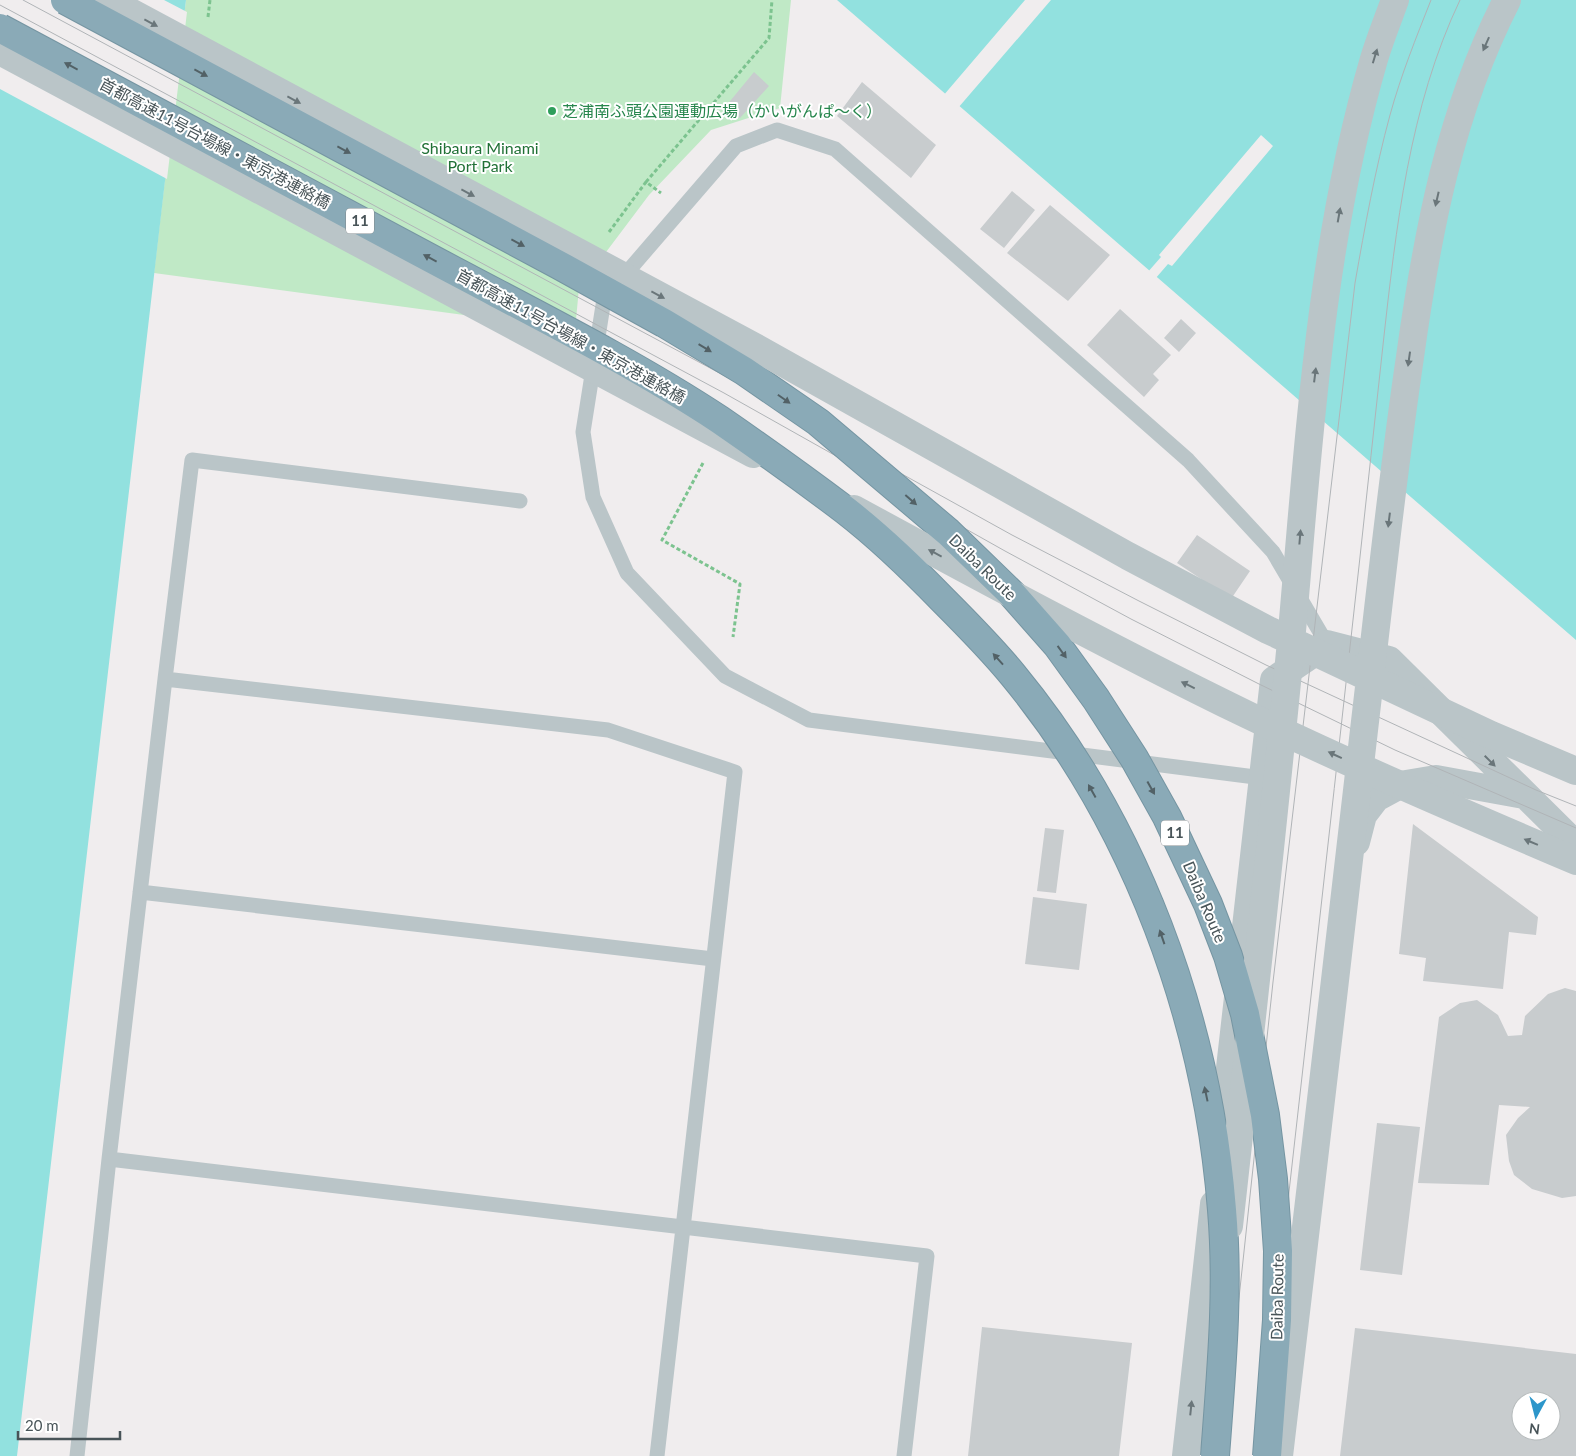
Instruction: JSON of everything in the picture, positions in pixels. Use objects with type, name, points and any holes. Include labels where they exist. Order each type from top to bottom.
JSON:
[{"type":"highway","name":"Daiba Route","points":[[65,0],[568,270],[664,323],[744,371],[818,422],[882,474],[948,532],[1012,594],[1057,645],[1096,698],[1134,758],[1167,817],[1208,904],[1228,956],[1245,1014],[1265,1115],[1273,1179],[1278,1251],[1277,1320],[1267,1456]]},
{"type":"highway","name":"首都高速11号台場線・東京港連絡橋","points":[[0,28],[534,314],[641,373],[717,419],[849,513],[912,568],[967,624],[1012,674],[1050,724],[1084,776],[1114,830],[1138,879],[1160,932],[1177,981],[1194,1042],[1207,1098],[1222,1211],[1225,1306],[1214,1456]]},
{"type":"street","points":[[108,0],[755,347],[1128,556],[1259,626],[1491,735],[1576,771]]},
{"type":"street","points":[[1204,1456],[1278,784],[1315,382],[1326,291],[1360,111],[1375,56],[1395,0]]},
{"type":"street","points":[[1281,1456],[1380,598],[1404,397],[1422,273],[1443,174],[1461,110],[1480,60],[1507,0]]},
{"type":"street","points":[[0,52],[1088,635],[1248,715],[1378,775],[1576,861]]},
{"type":"street","points":[[1186,1456],[1274,680],[1327,644],[1389,660],[1576,845]]},
{"type":"street","points":[[1281,1456],[1345,918],[1357,834],[1363,815],[1376,798],[1400,785],[1436,779],[1524,795]]},
{"type":"lane","points":[[1263,778],[810,720],[725,676],[627,573],[592,497],[583,432],[604,299],[736,146],[777,130],[835,150],[1188,460],[1273,552],[1327,644]]},
{"type":"lane","points":[[78,1456],[109,1159],[192,460],[520,501]]},
{"type":"lane","points":[[165,679],[608,730],[735,772],[657,1456]]},
{"type":"lane","points":[[140,892],[713,959]]},
{"type":"lane","points":[[109,1159],[927,1256],[904,1456]]},
{"type":"path","points":[[606,236],[646,182],[769,38],[772,0]]},
{"type":"path","points":[[646,182],[663,196]]},
{"type":"path","points":[[706,457],[662,540],[740,584],[733,637]]},
{"type":"green space","name":"Shibaura Minami Port Park","points":[[186,0],[791,0],[780,108],[711,130],[649,195],[579,288],[575,330],[154,273]]},
{"type":"water","points":[[0,0],[186,0],[17,1456],[0,1456]]},
{"type":"water","points":[[837,0],[1576,0],[1576,640]]},
{"type":"pier","points":[[0,0],[164,0],[187,12],[167,179],[0,89]]},
{"type":"pier","points":[[1025,0],[1051,0],[958,108],[943,96]]},
{"type":"pier","points":[[1261,135],[1273,146],[1172,266],[1168,264],[1155,279],[1147,273],[1161,257],[1159,255]]},
{"type":"building","points":[[754,72],[769,86],[740,118],[726,106]]},
{"type":"building","points":[[862,82],[936,145],[911,178],[837,116]]},
{"type":"building","points":[[1012,191],[1035,210],[1004,248],[980,229]]},
{"type":"building","points":[[1050,205],[1110,255],[1068,301],[1007,253]]},
{"type":"building","points":[[1120,309],[1171,355],[1153,374],[1159,380],[1144,397],[1087,345]]},
{"type":"building","points":[[1181,319],[1196,333],[1179,352],[1164,338]]},
{"type":"building","points":[[1197,535],[1250,571],[1231,599],[1177,563]]},
{"type":"building","points":[[1413,824],[1538,917],[1536,935],[1509,932],[1503,989],[1423,981],[1426,958],[1399,954]]},
{"type":"building","points":[[1045,828],[1064,830],[1056,893],[1037,891]]},
{"type":"building","points":[[1033,897],[1087,904],[1079,970],[1025,964]]},
{"type":"building","points":[[1565,988],[1576,991],[1576,1196],[1562,1198],[1532,1189],[1514,1175],[1509,1161],[1506,1135],[1518,1118],[1530,1107],[1499,1105],[1489,1185],[1418,1183],[1439,1017],[1460,1003],[1477,1000],[1498,1015],[1508,1036],[1522,1035],[1525,1016],[1548,994]]},
{"type":"building","points":[[1377,1123],[1420,1127],[1402,1275],[1360,1270]]},
{"type":"building","points":[[982,1327],[1132,1343],[1119,1456],[968,1456]]},
{"type":"building","points":[[1355,1328],[1576,1354],[1576,1456],[1340,1456]]},
{"type":"tram line","points":[[23,0],[725,376],[1012,535],[1139,601],[1266,665],[1536,790],[1576,806]]},
{"type":"tram line","points":[[1222,1456],[1273,982],[1355,283],[1375,177],[1390,115],[1404,71],[1431,0]]},
{"type":"tram line","points":[[1259,1456],[1393,257],[1407,169],[1417,125],[1428,83],[1460,0]]},
{"type":"tram line","points":[[0,5],[724,393],[1005,551],[1131,619],[1395,750],[1576,828]]},
{"type":"place","name":"芝浦南ふ頭公園運動広場（かいがんぱ～く）","points":[[552,111]]}]
